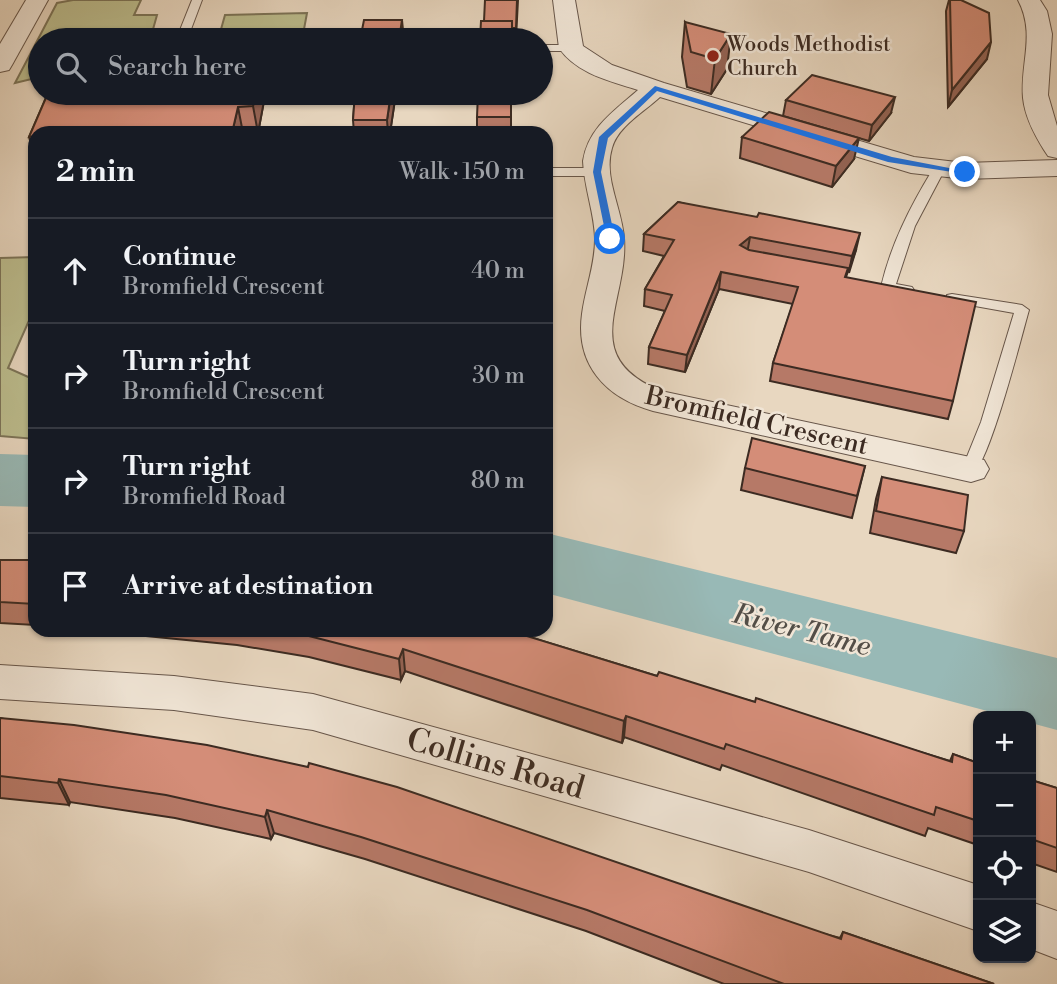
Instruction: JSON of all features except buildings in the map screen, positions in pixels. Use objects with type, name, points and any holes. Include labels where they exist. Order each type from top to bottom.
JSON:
[{"type":"street","points":[[0,65],[37,0]]},
{"type":"street","points":[[564,0],[571,48],[584,60],[603,70],[655,88],[891,160],[965,172],[1057,168]]},
{"type":"street","points":[[1029,0],[1041,22],[1035,96],[1042,123],[1057,150]]},
{"type":"street","name":"Bromfield Crescent","points":[[655,88],[604,137],[597,172],[610,239],[595,335],[601,357],[616,383],[653,400],[971,468]]},
{"type":"street","name":"Collins Road","points":[[0,682],[174,693],[313,712],[809,850],[973,906]]},
{"type":"street","points":[[1036,928],[1057,935]]},
{"type":"lane","points":[[186,28],[197,0]]},
{"type":"lane","points":[[553,48],[571,48]]},
{"type":"lane","points":[[939,169],[902,232],[881,286],[1023,310],[989,422],[971,468]]},
{"type":"lane","points":[[553,172],[597,172]]},
{"type":"green space","points":[[73,0],[141,0],[134,15],[157,15],[153,28],[44,28],[57,3]]},
{"type":"green space","points":[[307,13],[304,28],[221,28],[225,15]]},
{"type":"green space","points":[[28,58],[28,80],[15,83]]},
{"type":"green space","points":[[28,257],[28,323],[8,368],[28,377],[28,438],[0,436],[0,258]]},
{"type":"waterway","name":"River Tame","points":[[0,480],[28,481]]},
{"type":"waterway","name":"River Tame","points":[[553,565],[1057,694]]},
{"type":"place","name":"Woods Methodist Church","points":[[713,56]]},
{"type":"route","points":[[610,239],[597,172],[599,152],[604,137],[655,88],[891,160],[965,172]]}]
